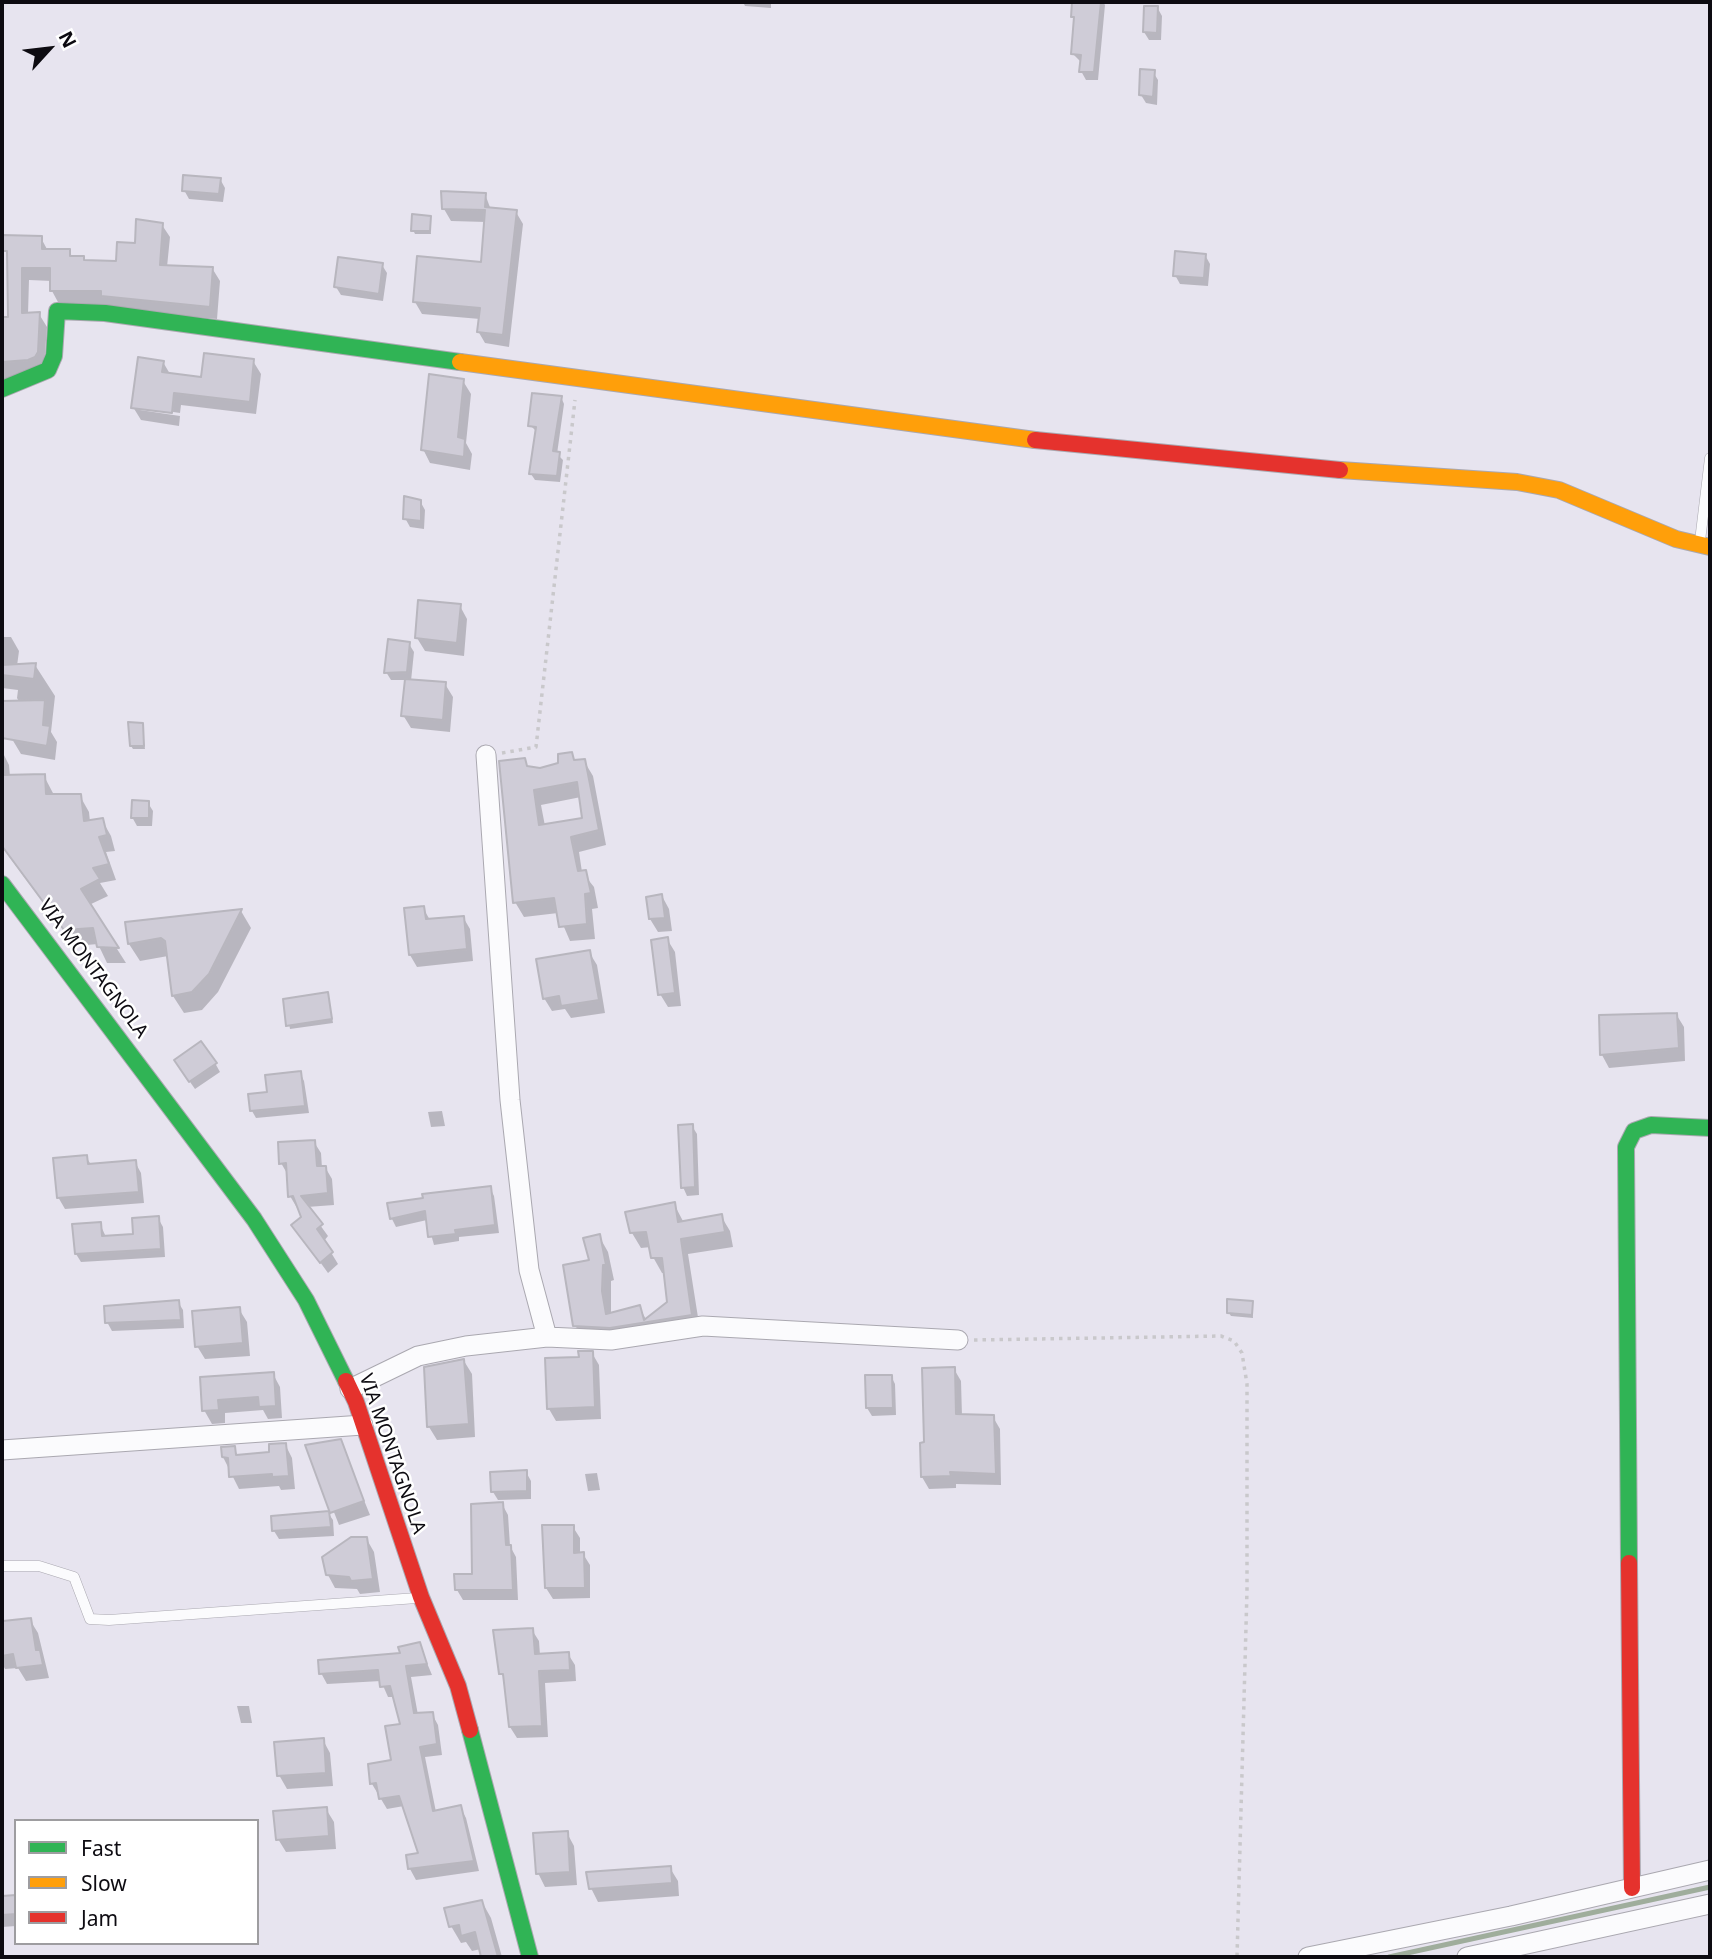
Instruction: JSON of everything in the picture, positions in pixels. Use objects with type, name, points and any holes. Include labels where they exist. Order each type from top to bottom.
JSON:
[{"type":"street","points":[[2,389],[48,370],[54,356],[58,311],[105,313],[1084,447],[1306,468],[1517,482],[1559,490],[1676,539],[1705,546]]},
{"type":"street","points":[[486,755],[510,1100],[529,1269],[547,1337]]},
{"type":"street","name":"VIA MONTAGNOLA","points":[[2,884],[254,1219],[306,1300],[350,1389],[421,1597],[457,1686],[530,1957]]},
{"type":"street","points":[[1632,1888],[1626,1147],[1634,1131],[1651,1125],[1710,1128]]},
{"type":"street","points":[[350,1389],[418,1356],[466,1346],[547,1337],[611,1340],[703,1326],[958,1340]]},
{"type":"street","points":[[2,1450],[363,1425]]},
{"type":"street","points":[[1308,1957],[1710,1870]]},
{"type":"street","points":[[1467,1957],[1710,1904]]},
{"type":"lane","points":[[1705,546],[1710,458]]},
{"type":"lane","points":[[2,1566],[39,1566],[74,1577],[90,1619],[108,1620],[421,1597]]},
{"type":"path","points":[[486,755],[536,747],[577,378]]},
{"type":"path","points":[[958,1340],[1221,1336],[1234,1341],[1242,1353],[1247,1384],[1247,1590],[1237,1957]]},
{"type":"building","points":[[1072,2],[1101,2],[1094,72],[1079,72],[1081,55],[1071,54],[1074,17],[1071,17]]},
{"type":"building","points":[[1144,6],[1158,6],[1157,33],[1143,32]]},
{"type":"building","points":[[1140,69],[1155,70],[1153,97],[1139,95]]},
{"type":"building","points":[[183,175],[221,178],[219,194],[182,191]]},
{"type":"building","points":[[441,191],[486,193],[485,207],[517,210],[503,335],[477,332],[480,308],[413,302],[417,256],[481,262],[485,210],[442,209]]},
{"type":"building","points":[[412,214],[431,216],[430,231],[411,231]]},
{"type":"building","points":[[136,219],[163,223],[160,265],[213,267],[210,307],[101,296],[101,291],[50,291],[50,268],[22,268],[22,313],[40,312],[38,352],[28,360],[2,362],[2,317],[8,317],[7,251],[2,251],[2,235],[42,236],[42,249],[70,249],[70,256],[84,256],[84,260],[116,261],[117,242],[135,243]]},
{"type":"building","points":[[1175,251],[1206,254],[1204,278],[1173,276]]},
{"type":"building","points":[[338,257],[383,263],[379,294],[334,287]]},
{"type":"building","points":[[204,353],[254,359],[250,402],[174,393],[172,413],[131,408],[138,357],[164,361],[162,372],[201,377]]},
{"type":"building","points":[[429,374],[464,379],[458,437],[465,439],[464,457],[421,450]]},
{"type":"building","points":[[532,393],[562,396],[553,451],[560,452],[557,476],[529,474],[536,427],[528,426]]},
{"type":"building","points":[[404,496],[421,500],[421,521],[403,519]]},
{"type":"building","points":[[418,600],[461,604],[457,643],[415,638]]},
{"type":"building","points":[[388,639],[410,642],[407,672],[384,673]]},
{"type":"building","points":[[36,663],[34,679],[2,675],[2,665]]},
{"type":"building","points":[[405,679],[446,682],[443,720],[401,716]]},
{"type":"building","points":[[45,700],[43,725],[50,726],[47,746],[2,738],[2,701]]},
{"type":"building","points":[[128,722],[143,723],[144,746],[130,746]]},
{"type":"building","points":[[572,752],[574,760],[585,759],[599,830],[571,837],[578,871],[586,870],[591,893],[585,894],[587,924],[559,927],[554,898],[513,903],[499,761],[525,758],[527,766],[540,768],[558,763],[558,754]],"holes":[[[577,782],[582,818],[539,825],[534,790]]]},
{"type":"building","points":[[45,774],[46,794],[81,794],[84,821],[103,818],[107,835],[99,837],[109,864],[93,868],[100,879],[81,889],[119,948],[97,947],[93,928],[64,930],[2,846],[2,775]]},
{"type":"building","points":[[132,800],[149,801],[149,818],[131,818]]},
{"type":"building","points":[[662,894],[665,918],[649,919],[646,897]]},
{"type":"building","points":[[424,906],[426,919],[464,916],[467,949],[409,955],[404,908]]},
{"type":"building","points":[[242,909],[209,974],[192,992],[172,996],[165,941],[161,938],[128,944],[125,922]]},
{"type":"building","points":[[668,937],[675,993],[658,995],[651,940]]},
{"type":"building","points":[[590,950],[599,1000],[561,1006],[559,996],[543,999],[536,959]]},
{"type":"building","points":[[328,992],[332,1019],[286,1026],[283,999]]},
{"type":"building","points":[[1677,1013],[1679,1048],[1600,1055],[1599,1015]]},
{"type":"building","points":[[201,1041],[217,1063],[189,1082],[174,1060]]},
{"type":"building","points":[[301,1071],[305,1106],[250,1111],[248,1094],[267,1092],[265,1075]]},
{"type":"building","points":[[693,1124],[695,1187],[681,1188],[678,1125]]},
{"type":"building","points":[[315,1140],[317,1166],[326,1166],[328,1193],[301,1196],[323,1224],[317,1229],[333,1252],[320,1263],[291,1225],[301,1217],[293,1196],[288,1197],[286,1163],[279,1164],[278,1142]]},
{"type":"building","points":[[87,1155],[88,1164],[136,1160],[139,1192],[57,1198],[53,1158]]},
{"type":"building","points":[[491,1186],[495,1225],[455,1230],[456,1234],[428,1237],[425,1211],[390,1219],[387,1203],[423,1198],[422,1194]]},
{"type":"building","points":[[675,1202],[678,1222],[722,1214],[725,1232],[681,1239],[692,1315],[610,1328],[573,1326],[563,1265],[589,1260],[583,1238],[600,1234],[606,1265],[603,1265],[602,1291],[606,1314],[640,1305],[644,1320],[667,1302],[662,1258],[651,1258],[646,1232],[630,1233],[625,1212]]},
{"type":"building","points":[[159,1216],[161,1249],[75,1254],[72,1224],[101,1222],[102,1236],[133,1234],[132,1218]]},
{"type":"building","points":[[1227,1299],[1253,1301],[1252,1315],[1227,1313]]},
{"type":"building","points":[[179,1300],[181,1320],[105,1323],[104,1306]]},
{"type":"building","points":[[240,1307],[243,1343],[195,1347],[192,1311]]},
{"type":"building","points":[[578,1351],[593,1351],[595,1407],[547,1409],[545,1358],[579,1357]]},
{"type":"building","points":[[464,1359],[469,1424],[427,1427],[424,1367]]},
{"type":"building","points":[[955,1367],[956,1414],[994,1415],[996,1474],[950,1472],[951,1476],[921,1477],[920,1443],[924,1442],[922,1368]]},
{"type":"building","points":[[274,1372],[276,1406],[259,1407],[258,1397],[218,1400],[219,1410],[202,1411],[200,1377]]},
{"type":"building","points":[[865,1375],[892,1375],[893,1408],[866,1408]]},
{"type":"building","points":[[341,1439],[364,1501],[330,1513],[305,1445]]},
{"type":"building","points":[[286,1443],[289,1476],[272,1477],[272,1474],[229,1477],[228,1458],[222,1457],[221,1447],[235,1446],[236,1455],[269,1452],[269,1444]]},
{"type":"building","points":[[527,1470],[527,1491],[491,1492],[490,1472]]},
{"type":"building","points":[[503,1502],[506,1545],[511,1545],[513,1590],[455,1590],[454,1574],[472,1574],[471,1504]]},
{"type":"building","points":[[329,1511],[331,1527],[272,1531],[271,1516]]},
{"type":"building","points":[[542,1525],[574,1525],[574,1553],[584,1552],[585,1588],[545,1588]]},
{"type":"building","points":[[351,1537],[367,1537],[373,1579],[351,1581],[349,1577],[326,1575],[322,1557]]},
{"type":"building","points":[[31,1618],[36,1650],[40,1650],[43,1665],[16,1668],[13,1654],[2,1656],[3,1621]]},
{"type":"building","points":[[533,1628],[535,1654],[569,1652],[570,1670],[539,1671],[542,1726],[509,1727],[503,1674],[499,1674],[493,1630]]},
{"type":"building","points":[[420,1642],[427,1664],[406,1666],[414,1713],[433,1712],[437,1744],[420,1747],[433,1811],[461,1805],[474,1861],[408,1869],[406,1855],[418,1853],[399,1796],[379,1799],[376,1783],[370,1784],[368,1764],[391,1760],[385,1726],[400,1724],[390,1686],[380,1687],[378,1670],[319,1674],[318,1660],[400,1653],[398,1647]]},
{"type":"building","points":[[324,1738],[326,1773],[277,1776],[274,1742]]},
{"type":"building","points":[[327,1807],[329,1836],[276,1840],[273,1811]]},
{"type":"building","points":[[568,1831],[570,1872],[536,1874],[533,1833]]},
{"type":"building","points":[[671,1866],[672,1883],[589,1889],[586,1872]]},
{"type":"building","points":[[14,1895],[14,1914],[2,1915],[2,1896]]},
{"type":"building","points":[[482,1900],[498,1957],[481,1957],[475,1932],[461,1936],[459,1925],[449,1927],[444,1908]]},
{"type":"waterway","points":[[1389,1957],[1710,1887]]},
{"type":"traffic: fast","points":[[2,389],[48,370],[54,356],[57,311],[105,313],[460,362]]},
{"type":"traffic: fast","points":[[2,884],[254,1219],[306,1300],[346,1381]]},
{"type":"traffic: fast","points":[[1629,1563],[1626,1147],[1634,1131],[1651,1125],[1710,1128]]},
{"type":"traffic: fast","points":[[470,1730],[530,1957]]},
{"type":"traffic: slow","points":[[460,362],[1035,440]]},
{"type":"traffic: slow","points":[[1340,470],[1517,482],[1559,490],[1676,539],[1710,547]]},
{"type":"traffic: jam","points":[[1035,440],[1340,470]]},
{"type":"traffic: jam","points":[[346,1381],[356,1402],[421,1597],[458,1686],[470,1730]]},
{"type":"traffic: jam","points":[[1629,1563],[1632,1888]]}]
